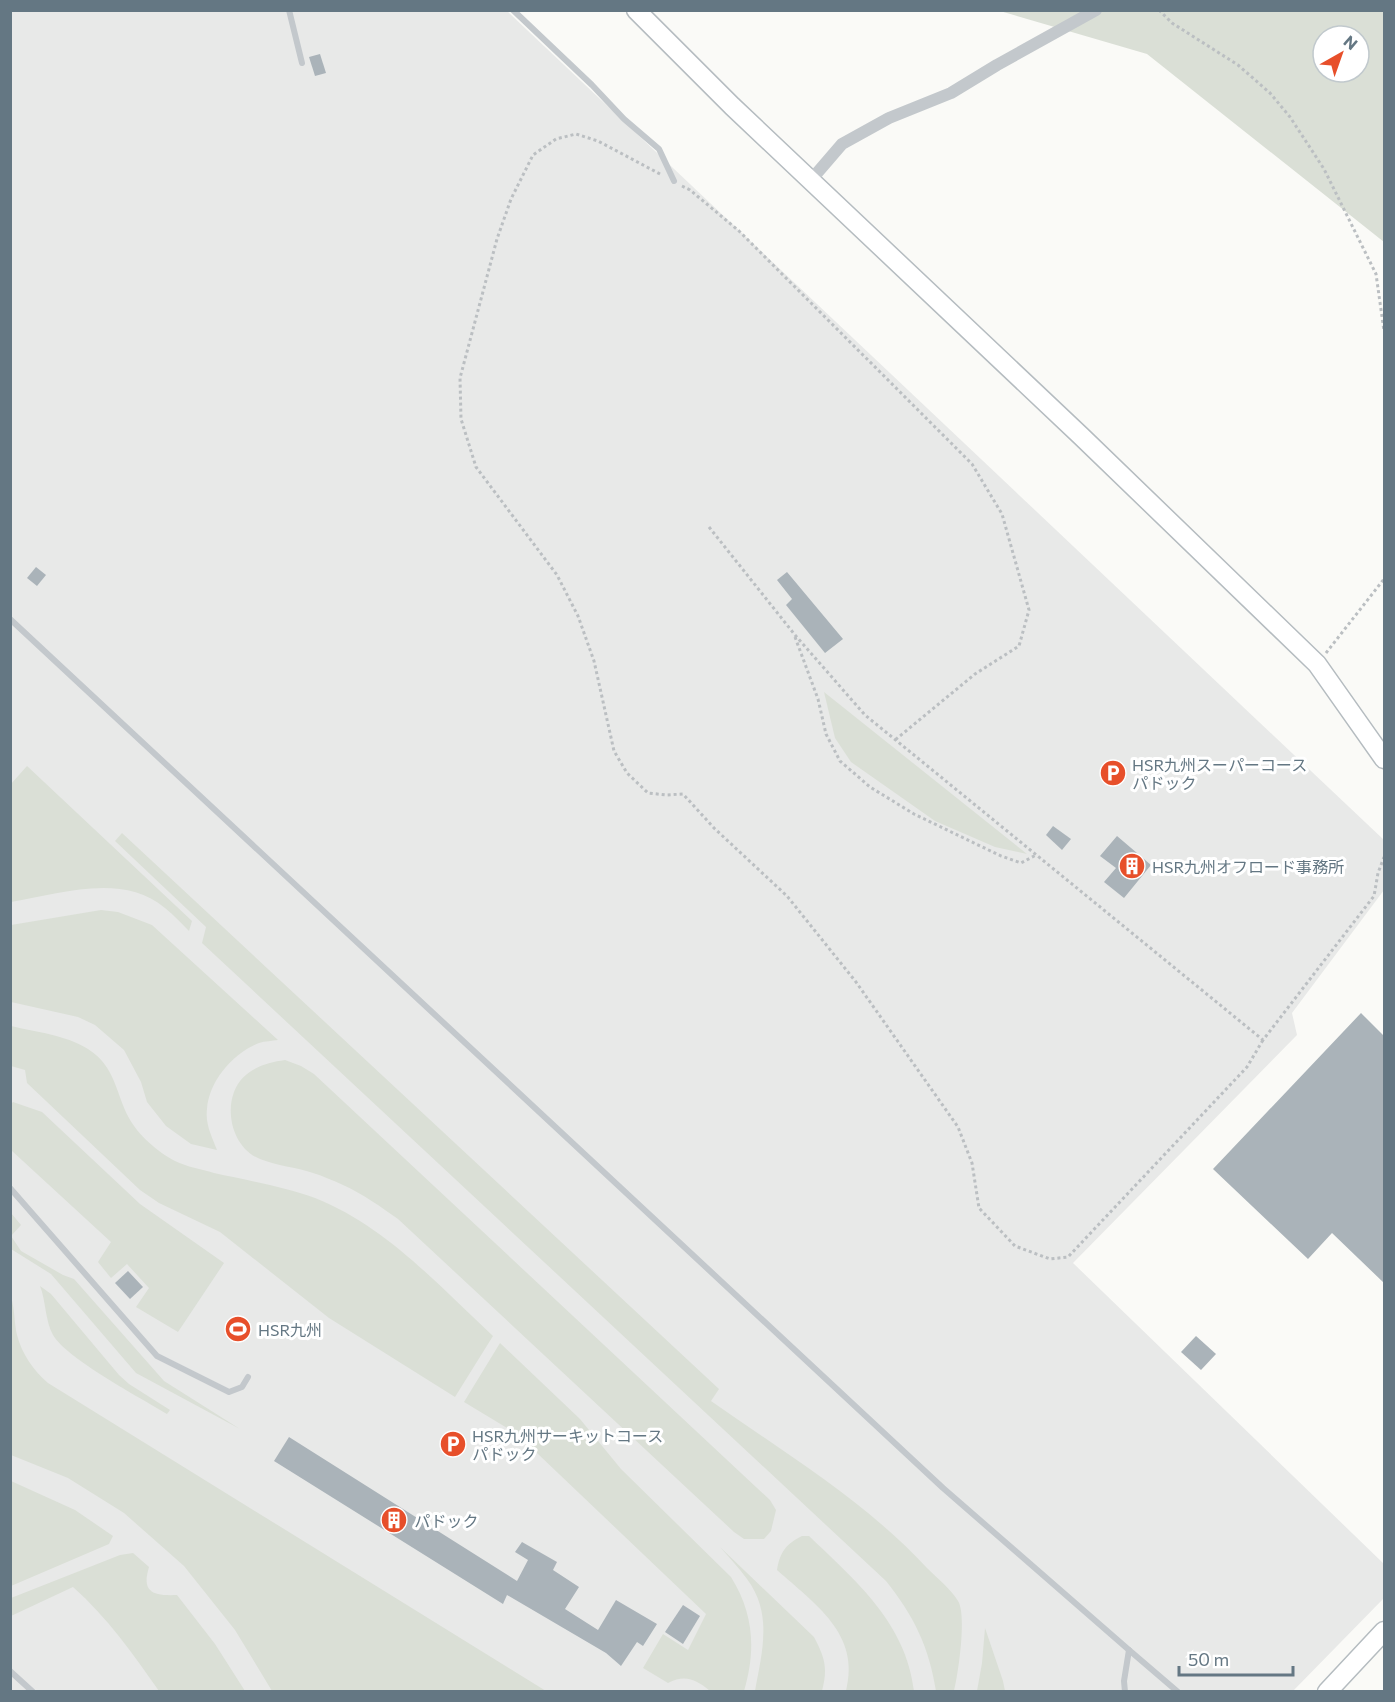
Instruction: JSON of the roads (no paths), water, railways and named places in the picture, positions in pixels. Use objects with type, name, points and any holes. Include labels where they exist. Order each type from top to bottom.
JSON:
[{"type":"street","points":[[636,10],[732,106],[1073,428],[1317,664],[1384,759]]},
{"type":"street","points":[[811,180],[842,144],[889,118],[951,93],[1096,10]]},
{"type":"street","points":[[1327,1692],[1384,1631]]},
{"type":"lane","points":[[289,10],[302,63]]},
{"type":"lane","points":[[513,10],[659,149],[674,181]]},
{"type":"lane","points":[[10,619],[943,1488],[1178,1692]]},
{"type":"lane","points":[[10,1188],[157,1356],[229,1392],[242,1387],[248,1377]]},
{"type":"lane","points":[[1125,1692],[1124,1681],[1129,1650]]},
{"type":"lane","points":[[10,1671],[33,1692]]},
{"type":"place","name":"HSR九州スーパーコース パドック","points":[[1113,773]]},
{"type":"place","name":"HSR九州オフロード事務所","points":[[1132,866]]},
{"type":"place","name":"HSR九州","points":[[238,1329]]},
{"type":"place","name":"HSR九州サーキットコース パドック","points":[[453,1444]]},
{"type":"place","name":"パドック","points":[[394,1520]]}]
